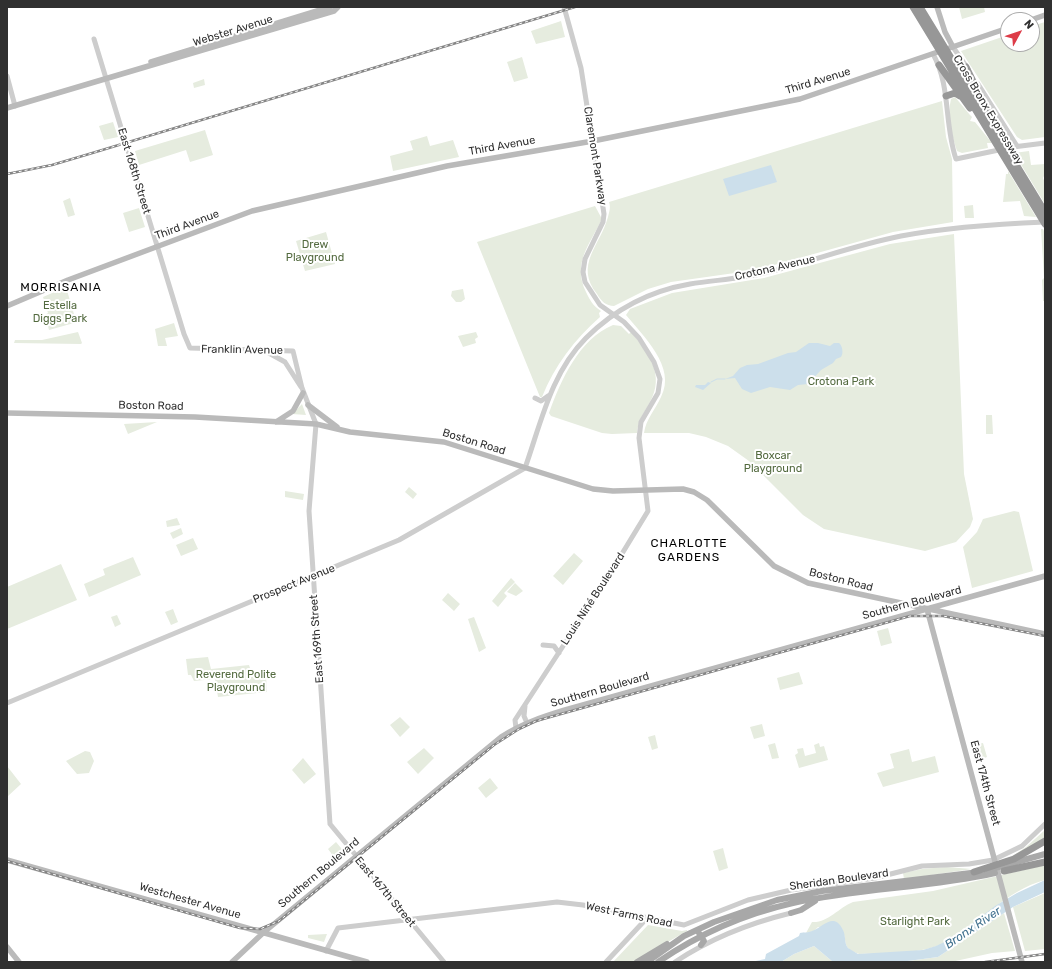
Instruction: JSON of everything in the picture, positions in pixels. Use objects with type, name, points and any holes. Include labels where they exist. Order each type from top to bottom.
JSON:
[{"type":"highway","name":"Cross Bronx Expressway","points":[[913,7],[947,57]]},
{"type":"highway","name":"Cross Bronx Expressway","points":[[920,7],[947,57],[998,141],[1045,212]]},
{"type":"highway","points":[[939,66],[960,96],[998,141]]},
{"type":"highway","points":[[966,67],[998,141]]},
{"type":"highway","points":[[946,96],[955,93],[960,96]]},
{"type":"highway","name":"Cross Bronx Expressway","points":[[998,141],[1043,223]]},
{"type":"highway","points":[[974,872],[1014,859],[1045,841]]},
{"type":"highway","points":[[1004,871],[1045,862]]},
{"type":"main road","name":"Webster Avenue","points":[[133,70],[145,64],[330,7]]},
{"type":"main road","name":"Webster Avenue","points":[[7,108],[334,11],[338,7]]},
{"type":"main road","points":[[937,7],[945,32],[953,47]]},
{"type":"main road","name":"Third Avenue","points":[[7,306],[68,280],[252,212],[447,166],[592,141],[800,99],[1000,31]]},
{"type":"main road","points":[[276,422],[293,411],[303,391]]},
{"type":"main road","points":[[308,405],[325,420],[343,431]]},
{"type":"main road","name":"Boston Road","points":[[7,414],[195,417],[316,424],[343,431],[444,442],[593,489],[613,491],[683,489],[703,497],[766,559],[797,579],[820,587],[896,603]]},
{"type":"main road","name":"Southern Boulevard","points":[[232,962],[263,933],[501,737],[527,722],[565,710],[1045,576]]},
{"type":"main road","points":[[896,603],[912,604],[927,609],[1045,634]]},
{"type":"main road","points":[[896,603],[918,611]]},
{"type":"main road","points":[[936,611],[942,609],[947,603]]},
{"type":"main road","name":"East 174th Street","points":[[927,609],[1022,962]]},
{"type":"main road","name":"Sheridan Boulevard","points":[[658,962],[699,933],[736,913],[799,895],[974,872],[1015,864],[1045,854]]},
{"type":"main road","name":"Sheridan Boulevard","points":[[647,962],[684,936],[699,933],[757,913],[794,903],[822,898],[951,882],[1004,871],[1045,858]]},
{"type":"main road","name":"Westchester Avenue","points":[[7,860],[367,962]]},
{"type":"main road","points":[[791,913],[799,911],[822,898]]},
{"type":"main road","points":[[699,933],[704,941],[701,945]]},
{"type":"main road","points":[[637,962],[684,936]]},
{"type":"main road","points":[[7,947],[19,962]]},
{"type":"street","name":"Claremont Parkway","points":[[564,7],[581,68],[604,218],[586,255],[583,274],[586,284],[597,301],[627,324],[640,338],[654,361],[660,375],[659,390],[641,422],[639,438]]},
{"type":"street","name":"East 168th Street","points":[[94,39],[184,334],[190,348]]},
{"type":"street","points":[[953,47],[1017,146]]},
{"type":"street","points":[[933,54],[939,66],[946,96],[950,132],[956,159],[1010,147],[1045,143]]},
{"type":"street","points":[[7,76],[15,106]]},
{"type":"street","name":"Crotona Avenue","points":[[524,468],[549,396],[557,378],[573,352],[584,339],[612,314],[632,303],[663,290],[690,284],[760,274],[902,236],[981,225],[1043,223]]},
{"type":"street","name":"Franklin Avenue","points":[[190,348],[293,351]]},
{"type":"street","name":"East 169th Street","points":[[267,351],[285,362],[303,391]]},
{"type":"street","name":"East 169th Street","points":[[293,351],[303,391],[316,424],[309,511],[329,821]]},
{"type":"street","points":[[535,398],[540,401],[549,396]]},
{"type":"street","name":"Louis Niñé Boulevard","points":[[516,728],[515,720],[646,515],[648,508],[639,438]]},
{"type":"street","name":"Prospect Avenue","points":[[7,703],[399,540],[524,468]]},
{"type":"street","points":[[543,645],[550,644],[554,646],[559,653]]},
{"type":"street","points":[[525,705],[524,716],[527,722]]},
{"type":"street","name":"East 167th Street","points":[[329,821],[331,826],[444,962]]},
{"type":"street","name":"West Farms Road","points":[[326,951],[338,928],[557,902],[583,905],[681,925],[694,922],[755,898],[801,888],[872,879],[928,865],[969,864],[994,860],[1022,846],[1045,824]]},
{"type":"street","points":[[676,962],[701,945],[748,925],[791,913]]},
{"type":"street","points":[[606,962],[647,918]]},
{"type":"green space","points":[[959,7],[984,7],[985,12],[962,19]]},
{"type":"green space","points":[[561,21],[565,37],[536,44],[531,31]]},
{"type":"green space","points":[[1045,22],[1045,137],[1022,140],[1017,137],[961,51],[1000,38],[1000,52],[1040,52],[1040,24]]},
{"type":"green space","points":[[522,57],[528,78],[514,82],[507,62]]},
{"type":"green space","points":[[204,79],[205,85],[194,88],[193,83]]},
{"type":"green space","points":[[955,97],[972,117],[970,121],[975,122],[992,143],[987,143],[988,148],[962,153],[957,151],[953,139],[950,118],[951,99]]},
{"type":"green space","points":[[942,101],[946,137],[952,159],[953,222],[893,232],[756,270],[671,282],[648,289],[614,306],[606,304],[602,301],[591,284],[588,274],[588,265],[608,217],[610,208],[609,202]]},
{"type":"green space","points":[[987,104],[1011,141],[1006,141]]},
{"type":"green space","points":[[113,122],[118,137],[104,140],[99,126]]},
{"type":"green space","points":[[205,130],[213,155],[190,162],[186,150],[139,165],[135,151]]},
{"type":"green space","points":[[427,136],[430,146],[453,140],[459,157],[393,171],[390,156],[413,150],[410,141]]},
{"type":"green space","points":[[1029,151],[1031,165],[1045,164],[1045,174],[1043,178],[1045,183],[1045,204],[1014,153]]},
{"type":"green space","points":[[1008,171],[1036,217],[1024,216],[1020,201],[1003,202],[1006,174],[1008,174]]},
{"type":"green space","points":[[70,198],[75,215],[68,217],[63,201]]},
{"type":"green space","points":[[973,205],[974,218],[965,218],[964,206]]},
{"type":"green space","points":[[595,206],[602,219],[584,254],[581,272],[582,282],[587,295],[594,305],[601,311],[599,313],[600,317],[566,354],[553,374],[542,397],[540,397],[477,242]]},
{"type":"green space","points":[[139,208],[145,227],[129,232],[123,213]]},
{"type":"green space","points":[[1041,229],[1043,229],[1045,233],[1045,301],[1043,301],[1042,280],[1044,278]]},
{"type":"green space","name":"Drew Playground","points":[[326,232],[335,264],[305,271],[296,241]]},
{"type":"green space","name":"Crotona Park","points":[[954,234],[964,474],[973,519],[970,527],[956,542],[925,551],[824,529],[803,515],[749,461],[728,446],[706,437],[689,433],[644,433],[665,386],[665,374],[656,353],[649,342],[626,315],[630,309],[672,293],[764,278],[890,244]]},
{"type":"green space","name":"Estella Diggs Park","points":[[66,287],[76,321],[74,323],[49,330],[45,315],[48,313],[43,297]]},
{"type":"green space","points":[[463,289],[465,299],[461,302],[456,302],[451,296],[452,291]]},
{"type":"green space","points":[[174,323],[178,336],[165,338],[167,346],[158,346],[155,329]]},
{"type":"green space","points":[[613,325],[621,326],[629,334],[631,332],[649,356],[655,374],[656,383],[654,392],[640,420],[637,433],[602,433],[551,416],[549,413],[559,387],[581,350],[601,331]]},
{"type":"green space","points":[[78,332],[82,343],[81,344],[14,343],[15,340],[42,340]]},
{"type":"green space","points":[[476,332],[478,337],[475,339],[476,343],[463,347],[458,336]]},
{"type":"green space","points":[[302,404],[306,415],[292,414]]},
{"type":"green space","points":[[986,415],[992,415],[993,434],[986,434]]},
{"type":"green space","points":[[157,422],[128,434],[124,424]]},
{"type":"green space","points":[[409,487],[417,494],[413,499],[405,492]]},
{"type":"green space","points":[[285,491],[304,494],[303,500],[285,497]]},
{"type":"green space","points":[[1014,511],[1019,512],[1033,571],[972,588],[963,547],[977,532],[983,519]]},
{"type":"green space","points":[[177,518],[180,525],[167,527],[166,521]]},
{"type":"green space","points":[[181,528],[183,534],[173,539],[170,533]]},
{"type":"green space","points":[[193,538],[198,549],[181,556],[176,545]]},
{"type":"green space","points":[[574,553],[583,561],[563,585],[553,576]]},
{"type":"green space","points":[[133,557],[141,575],[89,597],[84,584],[105,575],[103,569]]},
{"type":"green space","points":[[61,564],[77,600],[7,629],[7,587]]},
{"type":"green space","points":[[511,578],[515,582],[504,593],[507,596],[498,607],[492,601]]},
{"type":"green space","points":[[515,583],[523,591],[516,596],[507,592]]},
{"type":"green space","points":[[448,593],[460,604],[454,611],[442,600]]},
{"type":"green space","points":[[173,609],[178,622],[171,625],[165,612]]},
{"type":"green space","points":[[117,615],[121,624],[115,627],[111,617]]},
{"type":"green space","points":[[474,617],[486,648],[479,652],[468,619]]},
{"type":"green space","points":[[888,628],[892,643],[881,646],[877,631]]},
{"type":"green space","name":"Reverend Polite Playground","points":[[208,657],[211,669],[249,665],[253,677],[266,675],[267,692],[218,697],[215,679],[194,681],[191,675],[188,675],[186,659]]},
{"type":"green space","points":[[799,672],[803,684],[780,690],[777,678]]},
{"type":"green space","points":[[400,717],[410,727],[400,737],[390,725]]},
{"type":"green space","points":[[762,724],[765,736],[754,739],[750,727]]},
{"type":"green space","points":[[655,735],[658,748],[652,750],[648,737]]},
{"type":"green space","points":[[775,743],[779,758],[772,759],[768,745]]},
{"type":"green space","points":[[819,743],[820,747],[824,746],[828,760],[799,768],[795,755],[798,753],[797,749],[803,748],[805,756],[816,753],[814,745]]},
{"type":"green space","points":[[983,743],[987,757],[975,761],[970,746]]},
{"type":"green space","points":[[424,748],[434,758],[418,774],[407,762]]},
{"type":"green space","points":[[909,749],[912,762],[935,756],[939,772],[883,787],[877,773],[894,768],[890,754]]},
{"type":"green space","points":[[85,751],[90,752],[94,761],[89,773],[77,774],[66,761]]},
{"type":"green space","points":[[303,758],[316,774],[304,784],[292,770]]},
{"type":"green space","points":[[7,766],[21,784],[7,797]]},
{"type":"green space","points":[[490,778],[498,788],[486,798],[478,788]]},
{"type":"green space","points":[[1045,830],[1045,838],[1021,853],[1011,857],[1026,847]]},
{"type":"green space","points":[[336,842],[346,854],[337,861],[328,849]]},
{"type":"green space","points":[[723,848],[728,868],[719,871],[713,851]]},
{"type":"green space","name":"Starlight Park","points":[[1045,865],[1045,880],[1018,891],[958,935],[946,942],[926,949],[892,953],[859,954],[853,952],[847,947],[842,929],[818,927],[814,931],[806,933],[812,922],[818,922],[828,918],[853,902],[933,891]]},
{"type":"green space","points":[[946,867],[972,869],[904,879],[903,873],[922,869]]},
{"type":"green space","points":[[1045,893],[1045,949],[1025,951],[1013,907]]},
{"type":"green space","name":"Starlight Park","points":[[1004,913],[1015,951],[992,953],[951,962],[900,962],[938,957]]},
{"type":"green space","points":[[648,925],[687,931],[633,962],[613,962]]},
{"type":"green space","points":[[327,934],[324,942],[308,938],[308,935]]},
{"type":"green space","points":[[814,946],[833,962],[781,962],[794,954]]},
{"type":"water","points":[[771,165],[777,182],[729,196],[723,179]]},
{"type":"water","points":[[809,343],[818,343],[830,346],[834,343],[839,343],[841,345],[842,355],[833,363],[821,370],[808,384],[798,385],[790,390],[770,387],[751,393],[742,389],[735,378],[725,379],[733,376],[740,368],[747,365],[758,364],[788,353],[796,352]]},
{"type":"water","points":[[708,382],[711,383],[703,390],[695,387],[696,385],[705,385]]},
{"type":"water","name":"Bronx River","points":[[1045,880],[1045,892],[1013,907],[938,957],[900,962],[833,962],[814,946],[794,954],[781,962],[751,962],[765,959],[766,954],[799,936],[800,933],[810,932],[832,921],[840,924],[848,948],[858,954],[923,950],[955,937],[995,906],[1017,893]]},
{"type":"waterway","points":[[711,382],[717,379],[725,379]]},
{"type":"railway","points":[[7,174],[52,165],[575,7]]},
{"type":"railway","points":[[7,861],[240,928],[260,929],[279,921],[494,745],[519,729],[536,721],[910,616],[943,616],[1045,636]]},
{"type":"railway","points":[[985,962],[1045,954]]},
{"type":"district","name":"MORRISANIA","points":[[61,288]]},
{"type":"district","name":"CHARLOTTE GARDENS","points":[[689,551]]},
{"type":"park label","name":"Boxcar Playground","points":[[773,462]]}]
